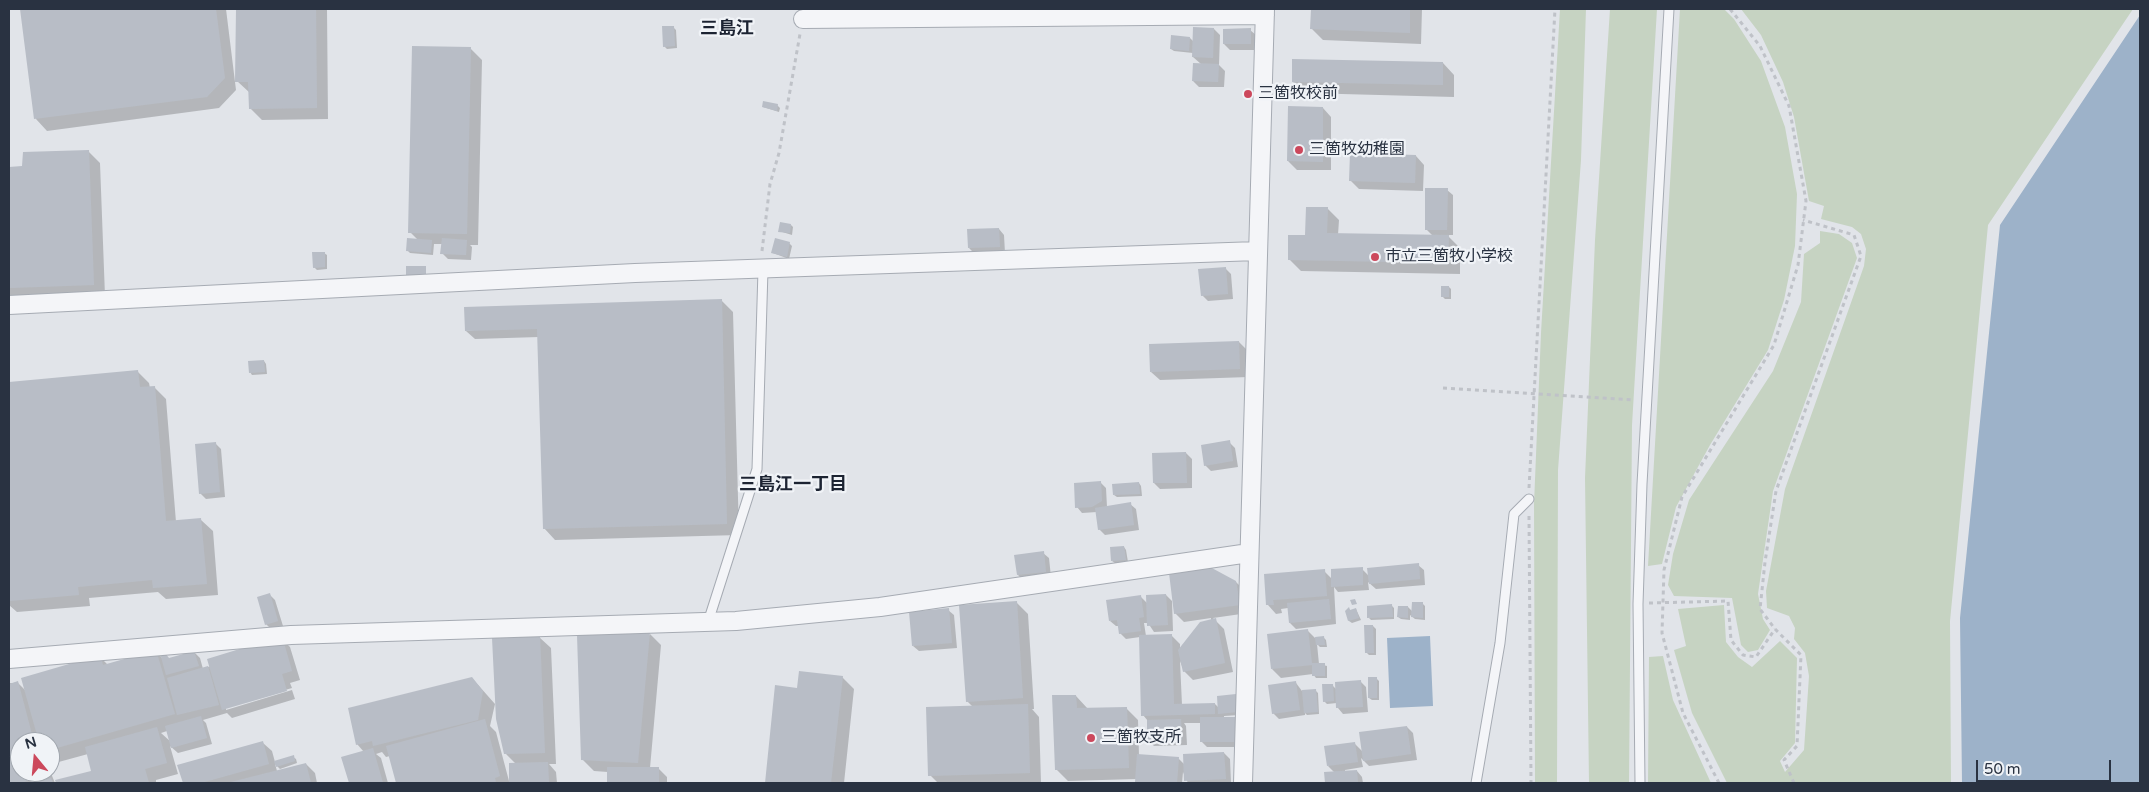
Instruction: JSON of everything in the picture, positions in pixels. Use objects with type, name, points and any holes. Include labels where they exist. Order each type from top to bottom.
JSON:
[{"type":"street","points":[[803,19],[1265,12],[1243,783]]},
{"type":"street","points":[[9,305],[625,273],[763,270],[1257,251]]},
{"type":"street","points":[[9,659],[291,636],[708,622],[880,608],[1249,553]]},
{"type":"lane","points":[[1640,783],[1638,604],[1646,401],[1669,9]]},
{"type":"lane","points":[[708,622],[758,469],[763,270]]},
{"type":"lane","points":[[1476,783],[1500,643],[1514,514],[1529,499]]},
{"type":"path","points":[[1531,783],[1529,499],[1555,9]]},
{"type":"path","points":[[1719,783],[1682,713],[1662,633],[1664,570],[1682,497],[1774,344],[1798,265],[1806,200],[1789,106],[1760,46],[1730,9]]},
{"type":"path","points":[[763,270],[761,247],[770,184],[779,153],[803,19]]},
{"type":"path","points":[[1794,783],[1784,760],[1797,746],[1801,655],[1775,629],[1760,609],[1765,562],[1776,491],[1861,256],[1854,236],[1803,220]]},
{"type":"path","points":[[1443,388],[1646,401]]},
{"type":"path","points":[[1663,602],[1728,601],[1731,640],[1743,655],[1756,657],[1775,629]]},
{"type":"green space","points":[[1560,9],[1586,9],[1581,160],[1558,470],[1557,783],[1535,783],[1534,504],[1541,333]]},
{"type":"green space","points":[[1610,9],[1657,9],[1632,425],[1629,783],[1589,783],[1585,478],[1595,240]]},
{"type":"green space","points":[[1680,9],[1724,9],[1734,19],[1761,61],[1785,127],[1797,194],[1795,246],[1784,300],[1768,350],[1710,445],[1676,507],[1662,564],[1648,566]]},
{"type":"green space","points":[[1741,9],[2133,9],[1988,225],[1950,621],[1951,783],[1727,783],[1692,713],[1674,650],[1686,646],[1678,609],[1724,605],[1726,642],[1738,657],[1752,667],[1780,641],[1797,658],[1795,743],[1780,761],[1785,772],[1804,750],[1809,676],[1805,653],[1794,639],[1795,628],[1789,616],[1767,608],[1766,591],[1785,489],[1864,266],[1866,249],[1861,234],[1852,227],[1821,219],[1824,206],[1809,201],[1794,117],[1783,82],[1761,35]]},
{"type":"green space","points":[[1820,231],[1839,234],[1852,243],[1857,258],[1773,491],[1758,594],[1763,619],[1770,630],[1758,650],[1748,652],[1741,645],[1732,598],[1674,596],[1668,585],[1673,554],[1689,500],[1773,371],[1801,302],[1804,254],[1820,243]]},
{"type":"green space","points":[[1663,656],[1673,700],[1711,783],[1648,783],[1649,657]]},
{"type":"water","points":[[2140,15],[2140,783],[1962,783],[1960,618],[2000,225]]},
{"type":"water","points":[[1430,636],[1433,706],[1390,708],[1387,638]]},
{"type":"building","points":[[20,9],[216,9],[225,78],[207,97],[34,119]]},
{"type":"building","points":[[236,9],[316,9],[317,108],[249,109],[248,82],[235,82]]},
{"type":"building","points":[[1311,9],[1410,9],[1410,33],[1310,29]]},
{"type":"building","points":[[662,26],[674,26],[675,46],[663,47]]},
{"type":"building","points":[[1193,27],[1214,28],[1213,58],[1192,57]]},
{"type":"building","points":[[1251,28],[1251,44],[1223,44],[1223,29]]},
{"type":"building","points":[[1171,35],[1190,37],[1189,51],[1170,49]]},
{"type":"building","points":[[412,46],[471,47],[467,234],[408,233]]},
{"type":"building","points":[[1292,59],[1443,62],[1443,85],[1292,82]]},
{"type":"building","points":[[1193,63],[1219,64],[1218,82],[1192,81]]},
{"type":"building","points":[[763,101],[778,104],[777,111],[762,107]]},
{"type":"building","points":[[1288,106],[1323,107],[1323,162],[1287,161]]},
{"type":"building","points":[[89,150],[94,285],[9,288],[9,167],[22,166],[23,152]]},
{"type":"building","points":[[1350,153],[1416,155],[1415,183],[1349,181]]},
{"type":"building","points":[[1425,188],[1448,188],[1447,230],[1425,230]]},
{"type":"building","points":[[1306,207],[1328,207],[1327,233],[1449,235],[1448,263],[1288,260],[1288,235],[1305,235]]},
{"type":"building","points":[[780,222],[791,224],[790,233],[778,232]]},
{"type":"building","points":[[999,228],[1000,247],[968,248],[967,229]]},
{"type":"building","points":[[407,238],[432,240],[431,253],[406,251]]},
{"type":"building","points":[[442,238],[467,240],[466,255],[440,254]]},
{"type":"building","points":[[775,238],[790,242],[787,257],[771,253]]},
{"type":"building","points":[[312,252],[325,252],[325,267],[313,268]]},
{"type":"building","points":[[406,266],[426,266],[426,277],[406,276]]},
{"type":"building","points":[[1226,267],[1228,294],[1201,296],[1198,269]]},
{"type":"building","points":[[1441,286],[1449,286],[1449,297],[1441,297]]},
{"type":"building","points":[[722,299],[727,524],[543,529],[537,329],[465,331],[464,307]]},
{"type":"building","points":[[1239,341],[1240,369],[1150,372],[1149,344]]},
{"type":"building","points":[[264,360],[265,372],[249,373],[248,361]]},
{"type":"building","points":[[138,370],[140,387],[155,386],[166,521],[201,518],[207,584],[153,588],[152,580],[78,587],[79,595],[9,601],[9,382]]},
{"type":"building","points":[[1230,440],[1233,461],[1204,466],[1201,445]]},
{"type":"building","points":[[216,442],[220,492],[199,494],[195,444]]},
{"type":"building","points":[[1186,452],[1187,483],[1153,483],[1152,453]]},
{"type":"building","points":[[1101,481],[1102,501],[1092,507],[1075,508],[1074,483]]},
{"type":"building","points":[[1139,482],[1140,494],[1113,495],[1112,484]]},
{"type":"building","points":[[1131,502],[1134,525],[1098,530],[1095,508]]},
{"type":"building","points":[[1124,546],[1126,560],[1111,561],[1110,547]]},
{"type":"building","points":[[1044,551],[1046,572],[1017,575],[1014,555]]},
{"type":"building","points":[[1419,563],[1420,579],[1369,584],[1367,568]]},
{"type":"building","points":[[1210,567],[1236,581],[1240,605],[1174,614],[1169,573]]},
{"type":"building","points":[[1363,567],[1363,585],[1331,587],[1331,569]]},
{"type":"building","points":[[1325,569],[1327,596],[1273,600],[1274,605],[1266,605],[1264,574]]},
{"type":"building","points":[[270,593],[278,621],[265,625],[257,597]]},
{"type":"building","points":[[1166,594],[1168,625],[1147,626],[1146,595]]},
{"type":"building","points":[[1141,595],[1144,617],[1139,618],[1141,631],[1119,634],[1117,620],[1109,621],[1106,600]]},
{"type":"building","points":[[1329,599],[1331,619],[1289,623],[1287,603]]},
{"type":"building","points":[[1355,599],[1357,604],[1352,605],[1350,600]]},
{"type":"building","points":[[1017,601],[1023,698],[966,702],[959,605]]},
{"type":"building","points":[[1412,602],[1423,602],[1423,618],[1411,617]]},
{"type":"building","points":[[1392,604],[1393,617],[1367,618],[1367,606]]},
{"type":"building","points":[[1398,606],[1408,606],[1408,618],[1397,617]]},
{"type":"building","points":[[1349,607],[1350,610],[1356,608],[1359,618],[1348,621],[1345,611]]},
{"type":"building","points":[[949,608],[952,643],[912,646],[909,612]]},
{"type":"building","points":[[1216,618],[1225,663],[1183,672],[1178,650],[1200,622]]},
{"type":"building","points":[[1364,625],[1373,625],[1374,653],[1365,653]]},
{"type":"building","points":[[1308,629],[1312,663],[1325,663],[1325,676],[1312,676],[1312,665],[1271,669],[1267,634]]},
{"type":"building","points":[[650,632],[638,763],[581,760],[577,635]]},
{"type":"building","points":[[1172,634],[1174,704],[1215,703],[1215,714],[1141,716],[1139,635]]},
{"type":"building","points":[[540,635],[545,753],[504,754],[496,719],[492,638]]},
{"type":"building","points":[[282,636],[292,671],[282,674],[287,691],[222,710],[207,659]]},
{"type":"building","points":[[1324,636],[1325,645],[1316,645],[1315,637]]},
{"type":"building","points":[[156,650],[175,714],[60,747],[60,732],[36,732],[21,678],[100,655],[103,665]]},
{"type":"building","points":[[194,651],[199,666],[166,675],[160,653],[165,653],[169,658]]},
{"type":"building","points":[[208,666],[219,705],[177,715],[167,678]]},
{"type":"building","points":[[799,671],[843,676],[831,783],[765,783],[775,685],[797,688]]},
{"type":"building","points":[[472,677],[483,691],[478,720],[373,746],[372,741],[356,745],[348,708]]},
{"type":"building","points":[[1368,677],[1377,677],[1377,698],[1368,698]]},
{"type":"building","points":[[1361,680],[1363,707],[1336,708],[1335,682]]},
{"type":"building","points":[[18,681],[31,732],[10,732],[10,782],[24,782],[20,783],[9,783],[9,684]]},
{"type":"building","points":[[1296,681],[1300,710],[1272,714],[1268,685]]},
{"type":"building","points":[[1322,684],[1333,684],[1334,701],[1323,702]]},
{"type":"building","points":[[1316,689],[1318,712],[1304,713],[1302,690]]},
{"type":"building","points":[[1236,694],[1237,712],[1218,714],[1217,696]]},
{"type":"building","name":"三箇牧支所","points":[[1052,695],[1076,695],[1077,708],[1127,707],[1129,768],[1055,770]]},
{"type":"building","points":[[1028,704],[1030,773],[928,776],[926,707]]},
{"type":"building","points":[[201,716],[207,738],[171,748],[165,726]]},
{"type":"building","points":[[1200,717],[1236,717],[1236,742],[1200,742]]},
{"type":"building","points":[[485,719],[500,776],[495,778],[496,783],[396,783],[386,746]]},
{"type":"building","points":[[1181,719],[1182,740],[1147,741],[1147,720]]},
{"type":"building","points":[[1407,726],[1411,754],[1363,761],[1359,732]]},
{"type":"building","points":[[157,727],[167,763],[145,769],[149,783],[56,783],[60,782],[60,779],[91,771],[85,747]]},
{"type":"building","points":[[263,741],[269,764],[201,783],[183,783],[177,765]]},
{"type":"building","points":[[1355,742],[1358,762],[1327,766],[1324,746]]},
{"type":"building","points":[[373,748],[383,783],[349,783],[341,757]]},
{"type":"building","points":[[1224,752],[1226,779],[1184,781],[1183,754]]},
{"type":"building","points":[[1137,754],[1179,757],[1177,783],[1135,782]]},
{"type":"building","points":[[294,755],[295,761],[276,767],[274,761]]},
{"type":"building","points":[[548,762],[549,783],[509,783],[509,763]]},
{"type":"building","points":[[306,763],[311,783],[227,783]]},
{"type":"building","points":[[607,767],[659,767],[659,783],[607,783]]},
{"type":"building","points":[[1357,770],[1358,783],[1325,783],[1324,772]]},
{"type":"building","points":[[53,782],[53,783],[35,783]]},
{"type":"place","name":"三箇牧校前","points":[[1248,94]]},
{"type":"place","name":"三箇牧幼稚園","points":[[1299,150]]},
{"type":"place","name":"市立三箇牧小学校","points":[[1375,257]]},
{"type":"place","name":"三箇牧支所","points":[[1091,738]]},
{"type":"district","name":"三島江","points":[[727,29]]},
{"type":"district","name":"三島江一丁目","points":[[793,485]]}]
